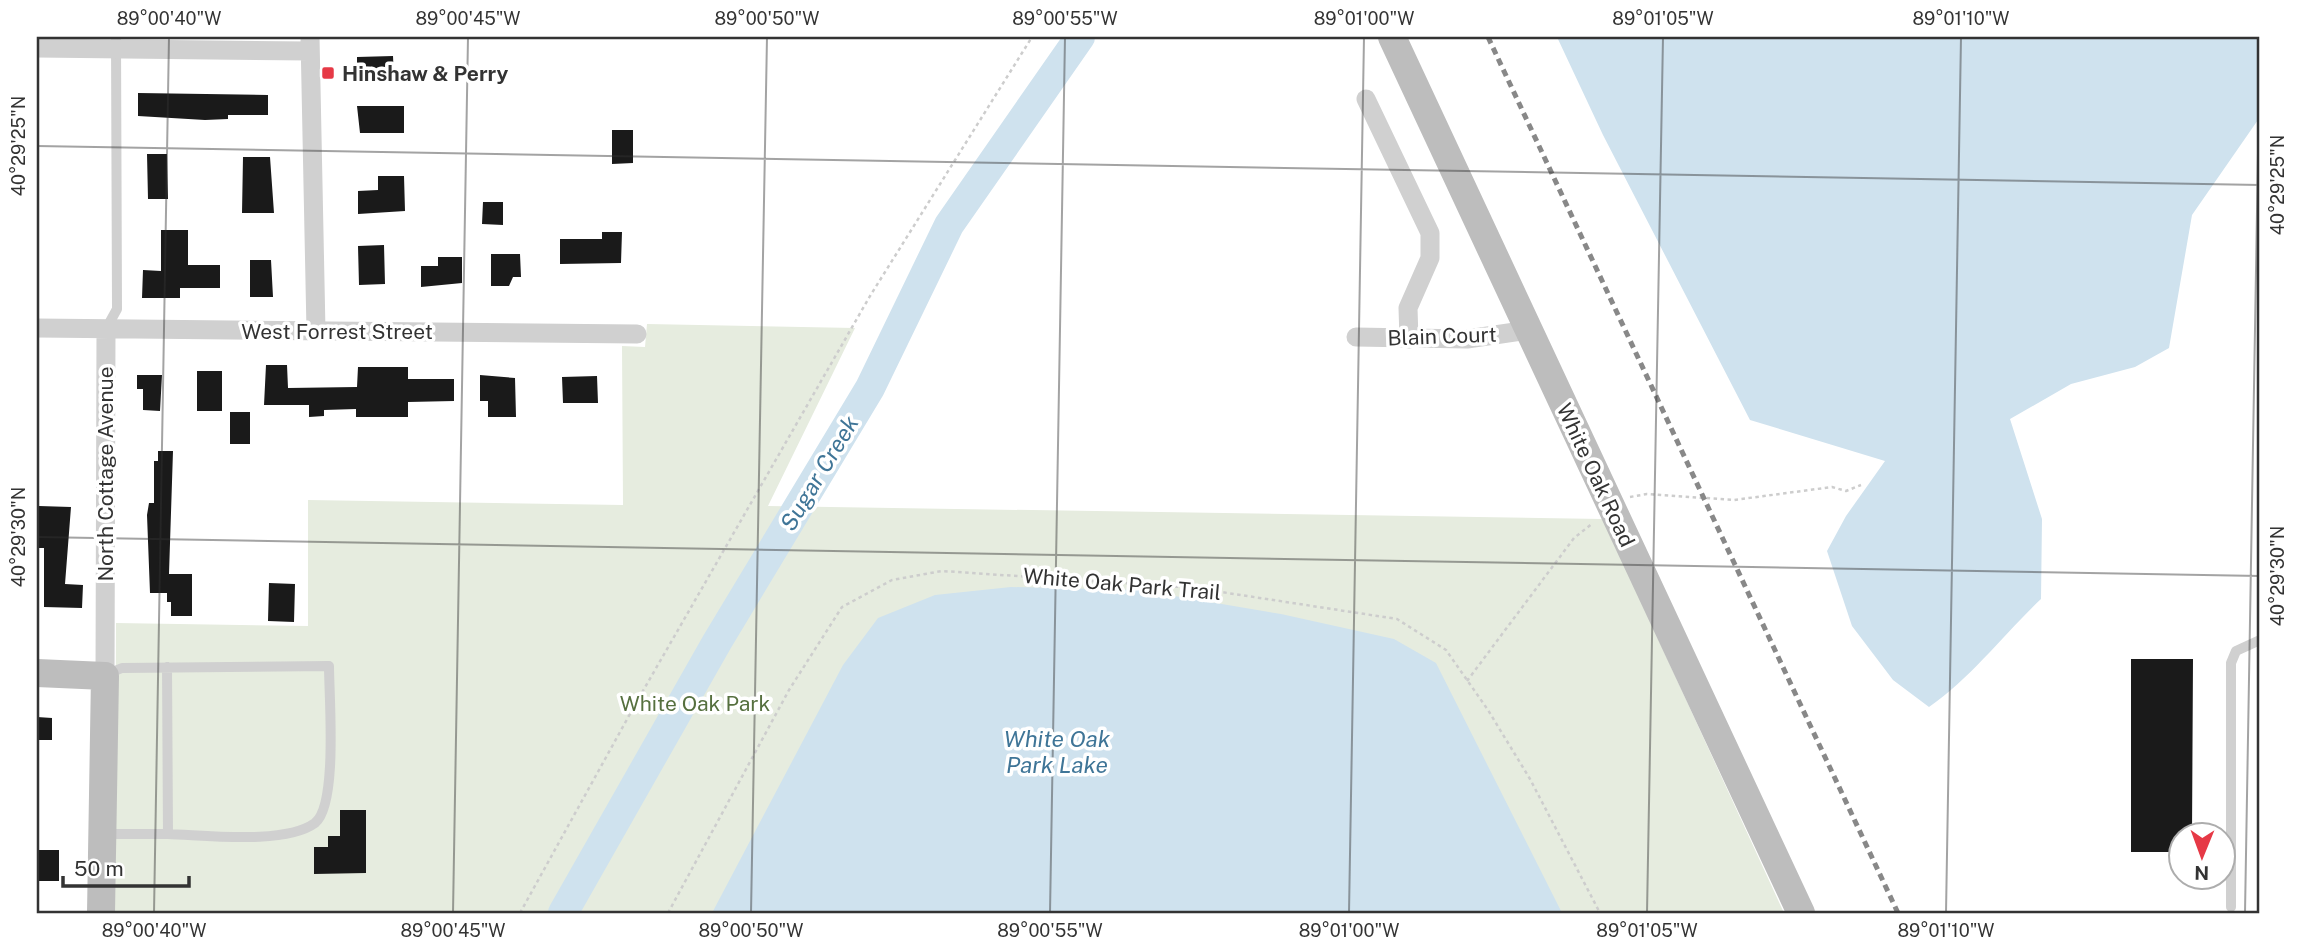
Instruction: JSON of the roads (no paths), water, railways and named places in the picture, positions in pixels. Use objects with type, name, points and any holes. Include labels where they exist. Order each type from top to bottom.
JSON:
[{"type":"street","name":"White Oak Road","points":[[1392,37],[1801,913]]},
{"type":"street","points":[[37,48],[117,43],[310,44],[316,331]]},
{"type":"street","points":[[1366,99],[1430,233],[1430,258],[1408,308],[1409,339]]},
{"type":"street","name":"West Forrest Street","points":[[37,328],[637,334]]},
{"type":"street","name":"North Cottage Avenue","points":[[101,913],[105,834],[106,329]]},
{"type":"street","name":"Blain Court","points":[[1356,337],[1467,339],[1528,330]]},
{"type":"street","points":[[37,673],[105,676]]},
{"type":"lane","name":"North Cottage Avenue","points":[[106,329],[117,309],[117,43]]},
{"type":"lane","points":[[2231,906],[2231,663],[2236,651],[2260,640]]},
{"type":"lane","points":[[105,676],[122,668],[329,666],[330,762],[328,802],[316,822],[284,835],[105,834]]},
{"type":"lane","points":[[167,667],[168,834]]},
{"type":"water","points":[[1557,37],[2260,37],[2260,117],[2192,215],[2169,348],[2135,367],[2071,384],[2010,419],[2042,519],[2041,599],[1973,669],[1929,707],[1893,680],[1852,626],[1827,551],[1846,516],[1885,461],[1750,420],[1603,135]]},
{"type":"water","name":"White Oak Park Lake","points":[[1011,587],[1139,590],[1281,614],[1394,639],[1436,663],[1562,913],[712,913],[843,665],[878,618],[935,595]]},
{"type":"waterway","name":"Sugar Creek","points":[[563,913],[717,642],[870,388],[949,225],[1080,37]]},
{"type":"railway","points":[[1488,37],[1898,913]]},
{"type":"place","name":"Hinshaw & Perry","points":[[328,73]]},
{"type":"park label","name":"White Oak Park","points":[[695,703]]}]
